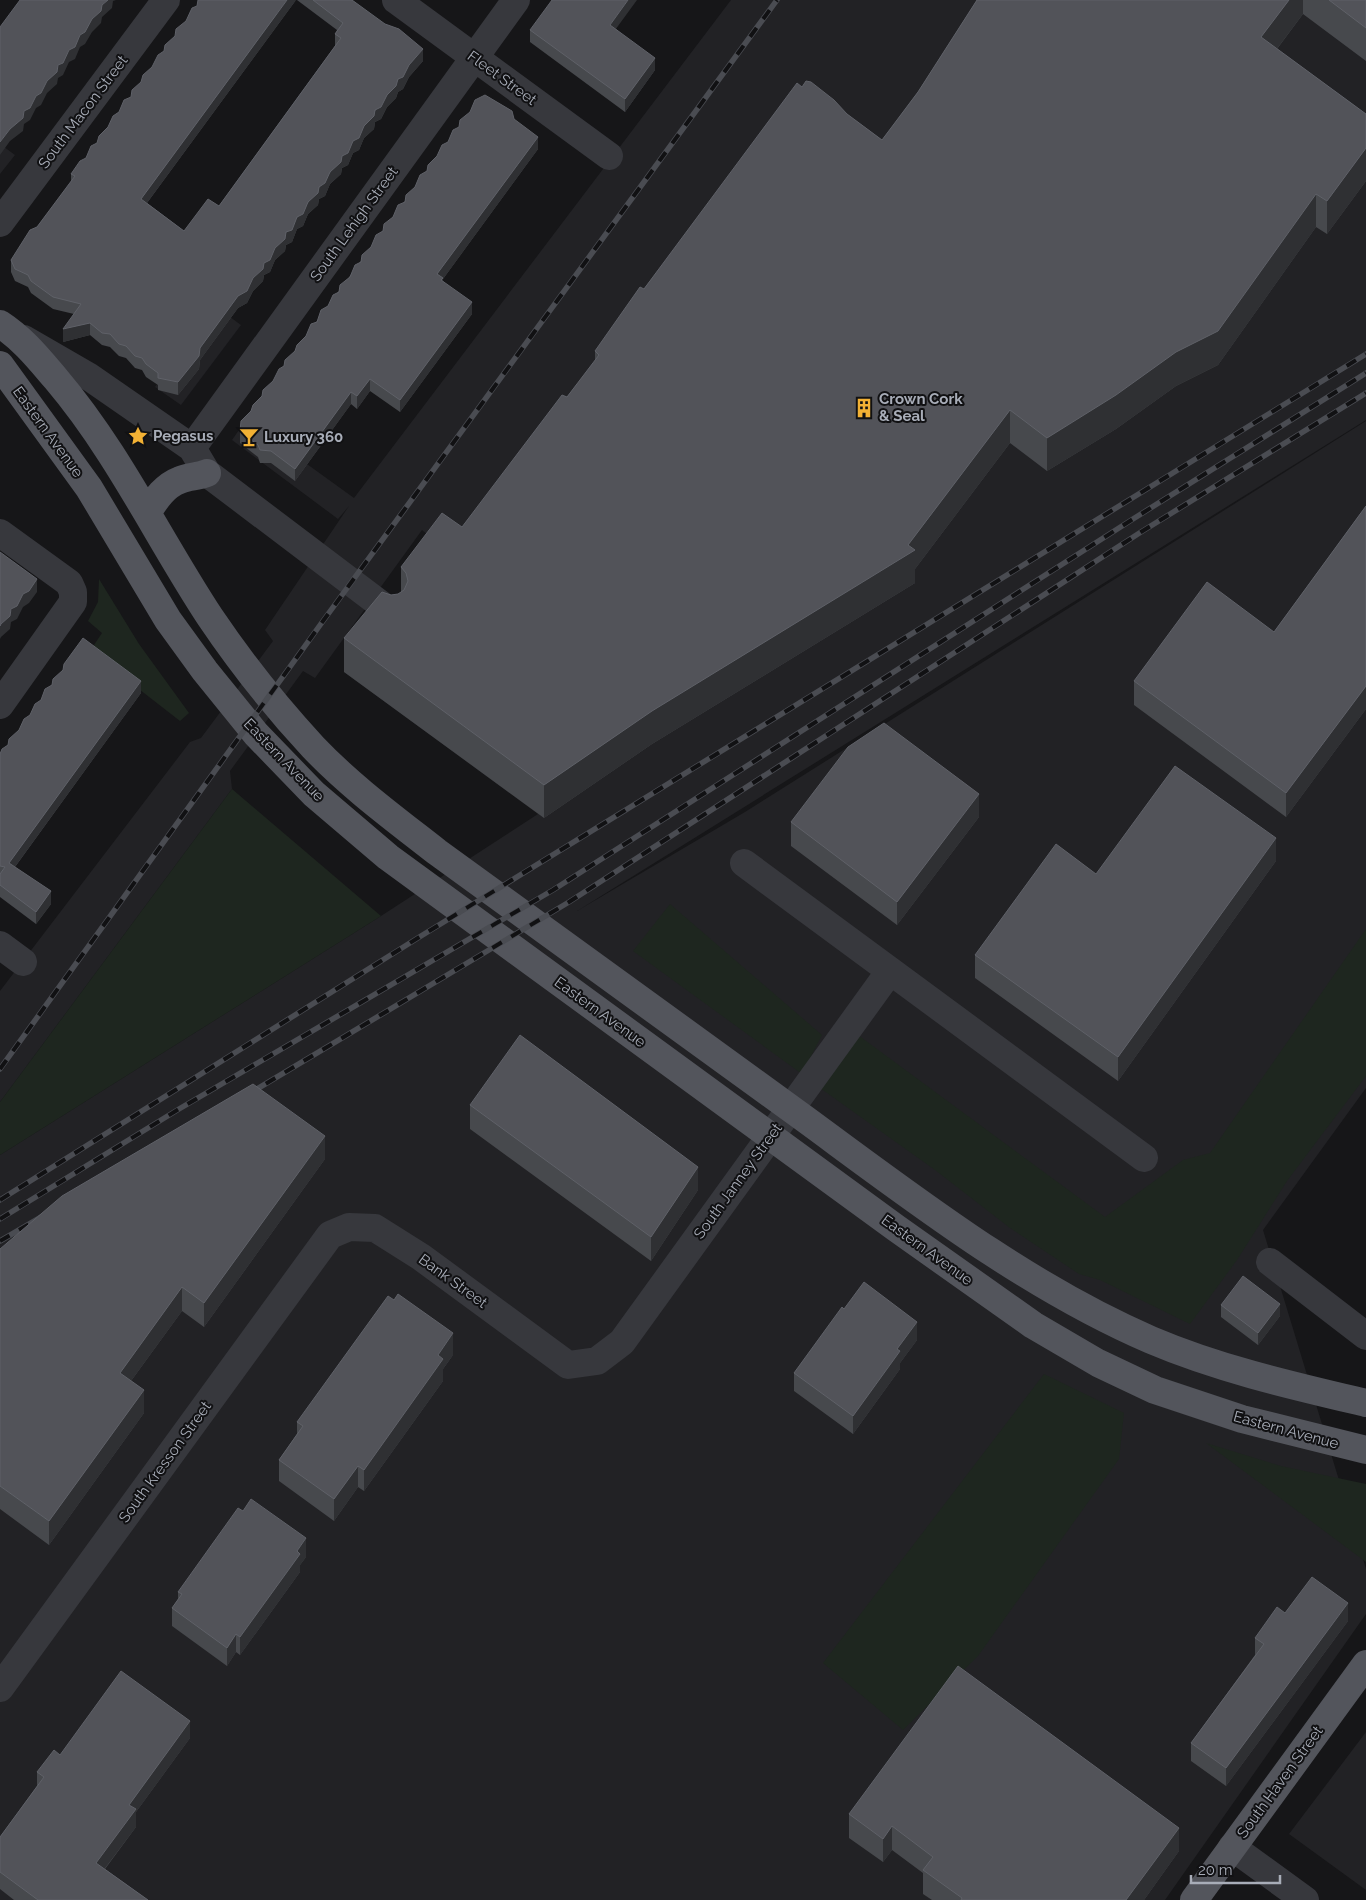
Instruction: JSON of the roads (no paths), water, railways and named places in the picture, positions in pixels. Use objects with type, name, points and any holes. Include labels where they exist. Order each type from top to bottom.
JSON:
[{"type":"main road","name":"Eastern Avenue","points":[[10,330],[82,410],[118,462],[210,617],[261,686],[314,748],[371,800],[437,852],[851,1153],[1018,1268],[1090,1310],[1152,1340],[1282,1382],[1366,1403]]},
{"type":"main road","name":"Eastern Avenue","points":[[0,366],[89,488],[168,620],[205,671],[256,734],[314,794],[388,857],[888,1222],[1033,1325],[1098,1363],[1155,1390],[1242,1419],[1366,1450]]},
{"type":"main road","points":[[148,513],[165,488],[181,479],[195,478],[207,473]]},
{"type":"main road","name":"South Haven Street","points":[[1194,1900],[1366,1664]]},
{"type":"street","name":"South Macon Street","points":[[0,223],[166,0]]},
{"type":"street","name":"Fleet Street","points":[[396,0],[610,156]]},
{"type":"street","name":"South Lehigh Street","points":[[192,448],[516,0]]},
{"type":"street","name":"Eastern Avenue","points":[[10,330],[88,376],[192,448],[207,473],[392,613]]},
{"type":"street","points":[[0,533],[69,583],[73,592],[73,602],[0,706]]},
{"type":"street","points":[[744,863],[1144,1158]]},
{"type":"street","points":[[0,945],[23,962]]},
{"type":"street","name":"South Janney Street","points":[[568,1364],[597,1361],[622,1342],[890,971]]},
{"type":"street","name":"Bank Street","points":[[330,1235],[349,1227],[375,1228],[421,1257],[568,1364]]},
{"type":"street","name":"South Kresson Street","points":[[0,1688],[330,1235]]},
{"type":"street","points":[[1270,1262],[1366,1336]]},
{"type":"street","points":[[1232,1847],[1305,1900]]},
{"type":"railway","points":[[0,1069],[323,621],[777,0]]},
{"type":"railway","points":[[0,1200],[421,936],[1366,354]]},
{"type":"railway","points":[[0,1219],[179,1109],[553,890],[1133,519],[1366,373]]},
{"type":"railway","points":[[247,1095],[569,902],[1141,532],[1366,393]]},
{"type":"railway","points":[[0,1241],[43,1216]]},
{"type":"place","name":"Crown Cork & Seal","points":[[864,408]]},
{"type":"place","name":"Pegasus","points":[[138,436]]},
{"type":"place","name":"Luxury 360","points":[[249,437]]}]
